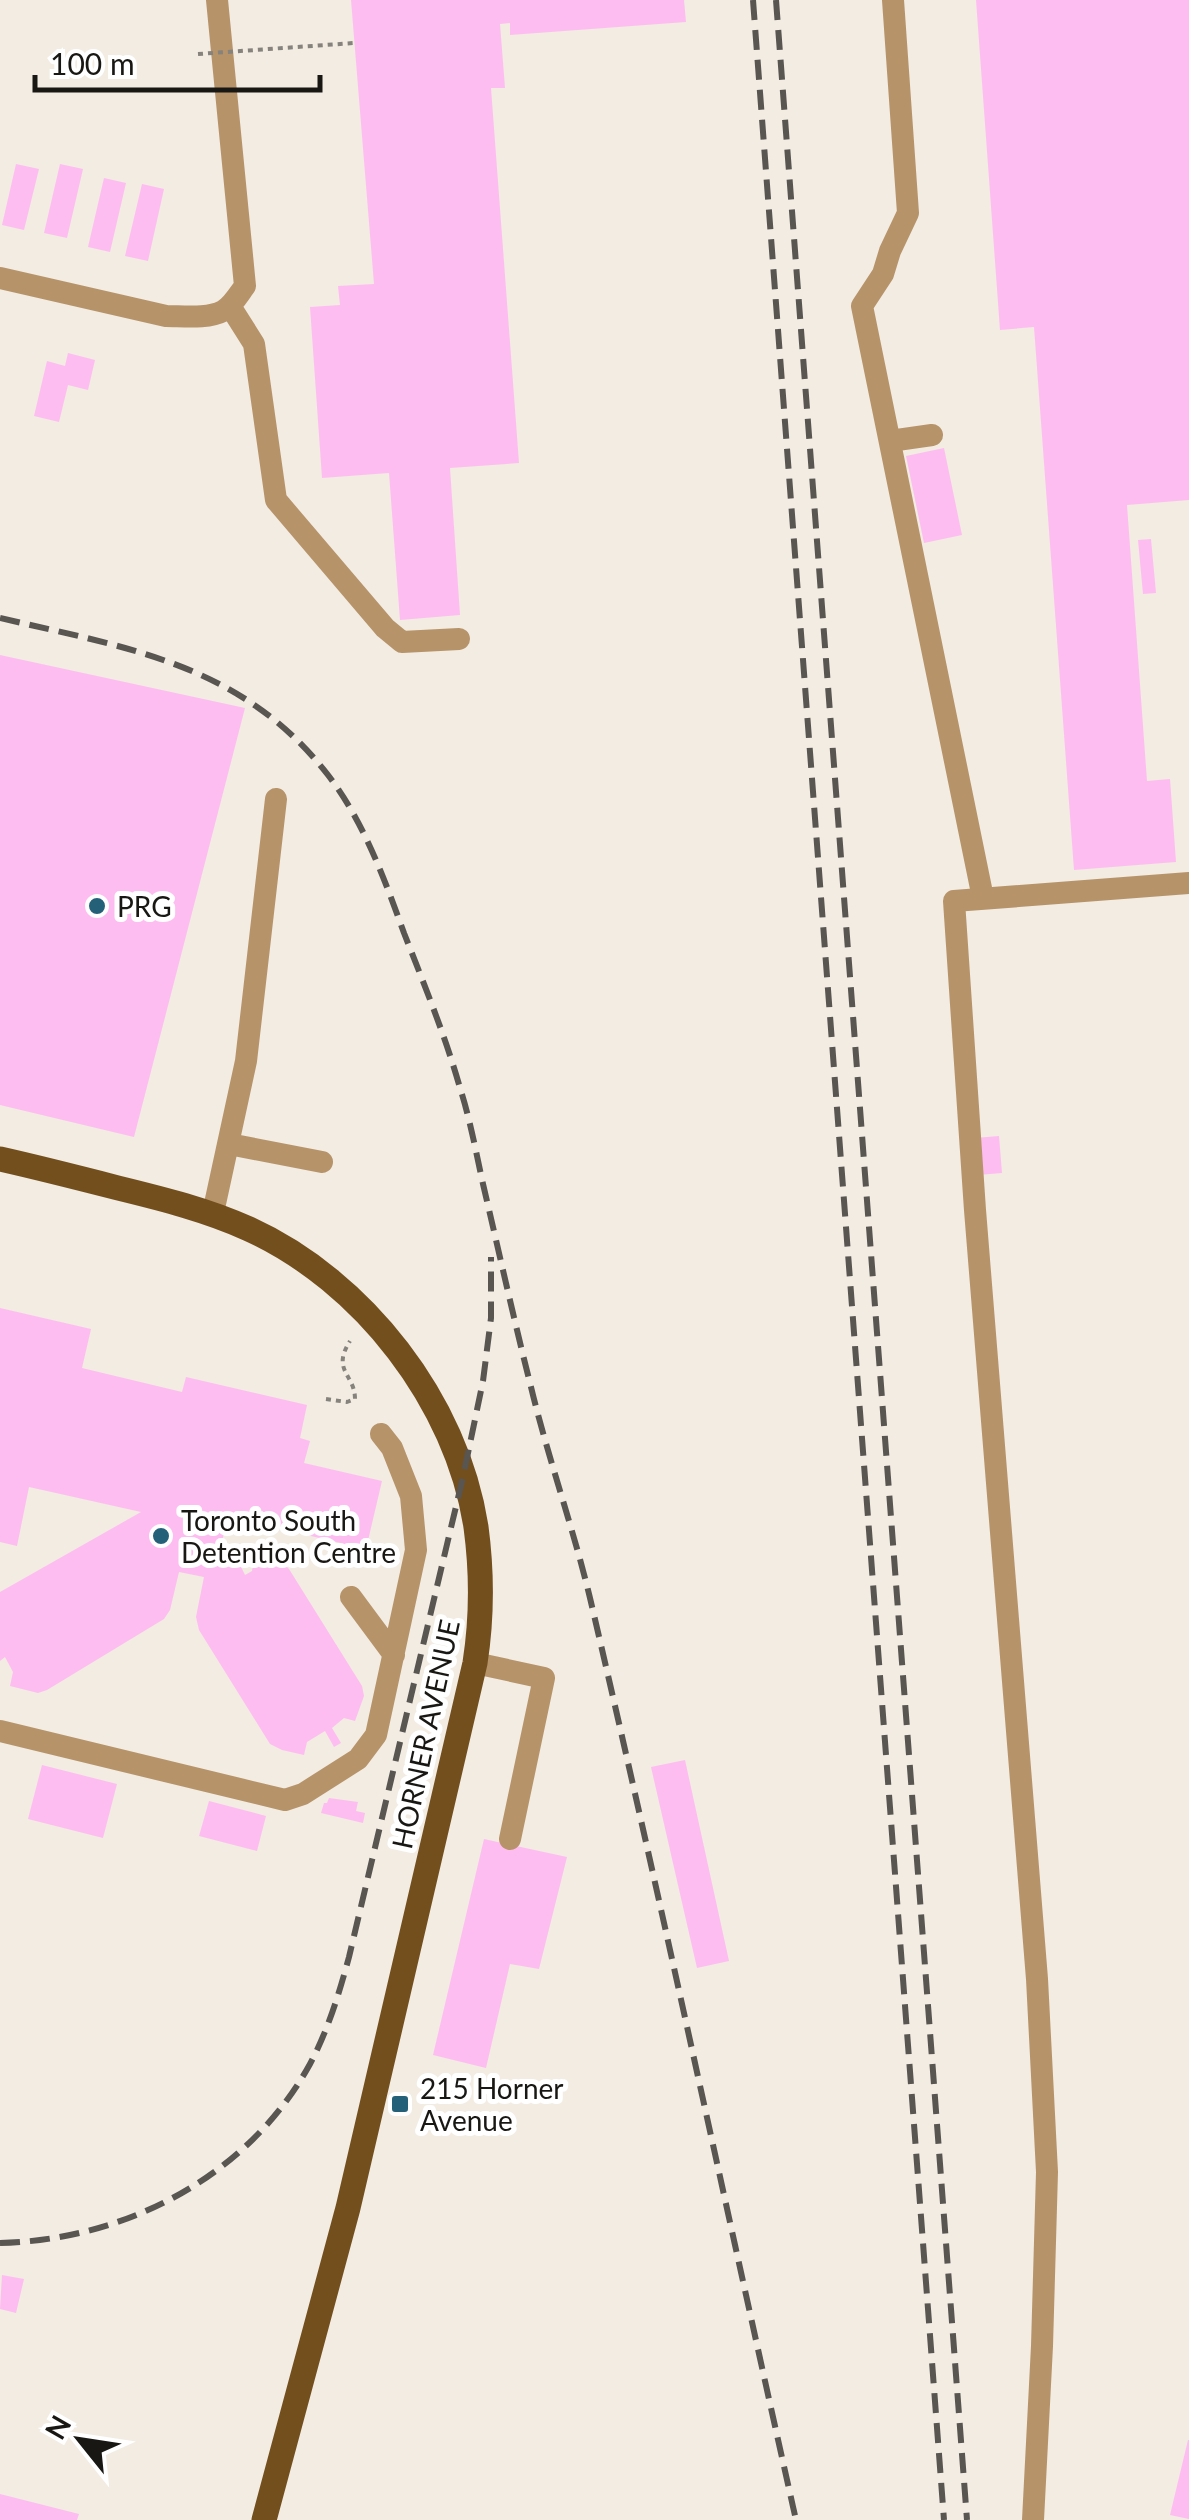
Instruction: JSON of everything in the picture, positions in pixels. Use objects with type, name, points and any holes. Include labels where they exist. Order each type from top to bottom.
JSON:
[{"type":"main road","name":"HORNER AVENUE","points":[[0,1159],[212,1213],[254,1231],[318,1270],[353,1300],[394,1346],[434,1404],[450,1438],[475,1523],[480,1568],[476,1663],[348,2208],[264,2520]]},
{"type":"street","points":[[0,278],[166,316],[221,312],[230,306],[245,286],[218,0]]},
{"type":"street","points":[[893,0],[908,213],[883,274],[862,306],[984,898]]},
{"type":"street","points":[[230,306],[254,344],[276,500],[385,628],[402,642],[460,639]]},
{"type":"street","points":[[890,441],[932,434]]},
{"type":"street","points":[[212,1213],[246,1060],[276,799]]},
{"type":"street","points":[[1033,2520],[1046,2172],[1038,1980],[975,1210],[954,901],[1189,883]]},
{"type":"street","points":[[229,1144],[322,1162]]},
{"type":"street","points":[[0,1731],[285,1800],[303,1794],[358,1759],[376,1735],[416,1550],[410,1496],[392,1448],[381,1434]]},
{"type":"street","points":[[351,1598],[394,1655]]},
{"type":"street","points":[[476,1663],[544,1678],[510,1838]]},
{"type":"path","points":[[198,54],[354,42]]},
{"type":"path","points":[[326,1399],[354,1399],[355,1388],[341,1360],[350,1341]]},
{"type":"building","points":[[351,0],[684,0],[686,22],[510,35],[510,23],[500,24],[505,88],[491,88],[519,463],[450,468],[460,615],[400,620],[389,473],[322,478],[310,307],[340,305],[338,286],[374,284]]},
{"type":"building","points":[[976,0],[1189,0],[1189,500],[1127,505],[1147,781],[1170,779],[1176,862],[1074,870],[1034,327],[1000,330]]},
{"type":"building","points":[[16,164],[39,169],[24,230],[2,225]]},
{"type":"building","points":[[60,164],[83,169],[67,238],[44,233]]},
{"type":"building","points":[[104,178],[126,183],[110,252],[88,247]]},
{"type":"building","points":[[142,184],[164,189],[148,261],[125,256]]},
{"type":"building","points":[[68,353],[95,360],[88,390],[68,385],[59,422],[34,416],[47,361],[65,366]]},
{"type":"building","points":[[944,448],[962,535],[924,543],[906,456]]},
{"type":"building","points":[[1151,539],[1156,593],[1143,594],[1138,540]]},
{"type":"building","name":"PRG","points":[[0,655],[245,708],[134,1137],[0,1105]]},
{"type":"building","points":[[999,1136],[1002,1173],[978,1175],[975,1138]]},
{"type":"building","name":"Toronto South Detention Centre","points":[[0,1308],[91,1329],[82,1368],[182,1392],[186,1377],[307,1405],[300,1438],[310,1441],[304,1463],[382,1481],[366,1549],[256,1523],[257,1518],[229,1512],[221,1546],[232,1548],[245,1575],[252,1571],[255,1556],[282,1562],[362,1686],[364,1696],[355,1721],[344,1718],[332,1728],[341,1743],[334,1747],[325,1731],[307,1742],[304,1755],[270,1744],[199,1630],[196,1617],[204,1577],[179,1572],[164,1619],[47,1690],[38,1693],[10,1686],[13,1672],[5,1657],[0,1661],[0,1592],[141,1512],[29,1487],[17,1546],[0,1542]]},
{"type":"building","points":[[685,1760],[729,1961],[697,1968],[651,1767]]},
{"type":"building","points":[[42,1765],[117,1784],[103,1838],[28,1819]]},
{"type":"building","points":[[329,1798],[358,1802],[356,1811],[365,1813],[363,1823],[321,1813]]},
{"type":"building","points":[[209,1801],[266,1816],[257,1851],[199,1836]]},
{"type":"building","points":[[484,1839],[567,1857],[539,1969],[510,1964],[486,2068],[433,2055]]},
{"type":"building","points":[[2,2275],[24,2279],[16,2313],[0,2309]]},
{"type":"building","points":[[1189,2440],[1189,2519],[1170,2515]]},
{"type":"building","points":[[0,2494],[79,2514],[77,2520],[0,2520]]},
{"type":"railway","points":[[753,0],[944,2520]]},
{"type":"railway","points":[[776,0],[967,2520]]},
{"type":"railway","points":[[0,618],[180,666],[220,684],[258,708],[294,738],[328,775],[363,831],[381,871],[464,1100],[538,1414],[590,1598],[796,2520]]},
{"type":"railway","points":[[0,2243],[92,2230],[179,2195],[218,2170],[253,2139],[284,2104],[310,2064],[349,1957],[463,1477],[483,1381],[491,1318],[491,1257]]},
{"type":"place","name":"PRG","points":[[97,906]]},
{"type":"place","name":"Toronto South Detention Centre","points":[[161,1536]]},
{"type":"place","name":"215 Horner Avenue","points":[[400,2104]]}]
